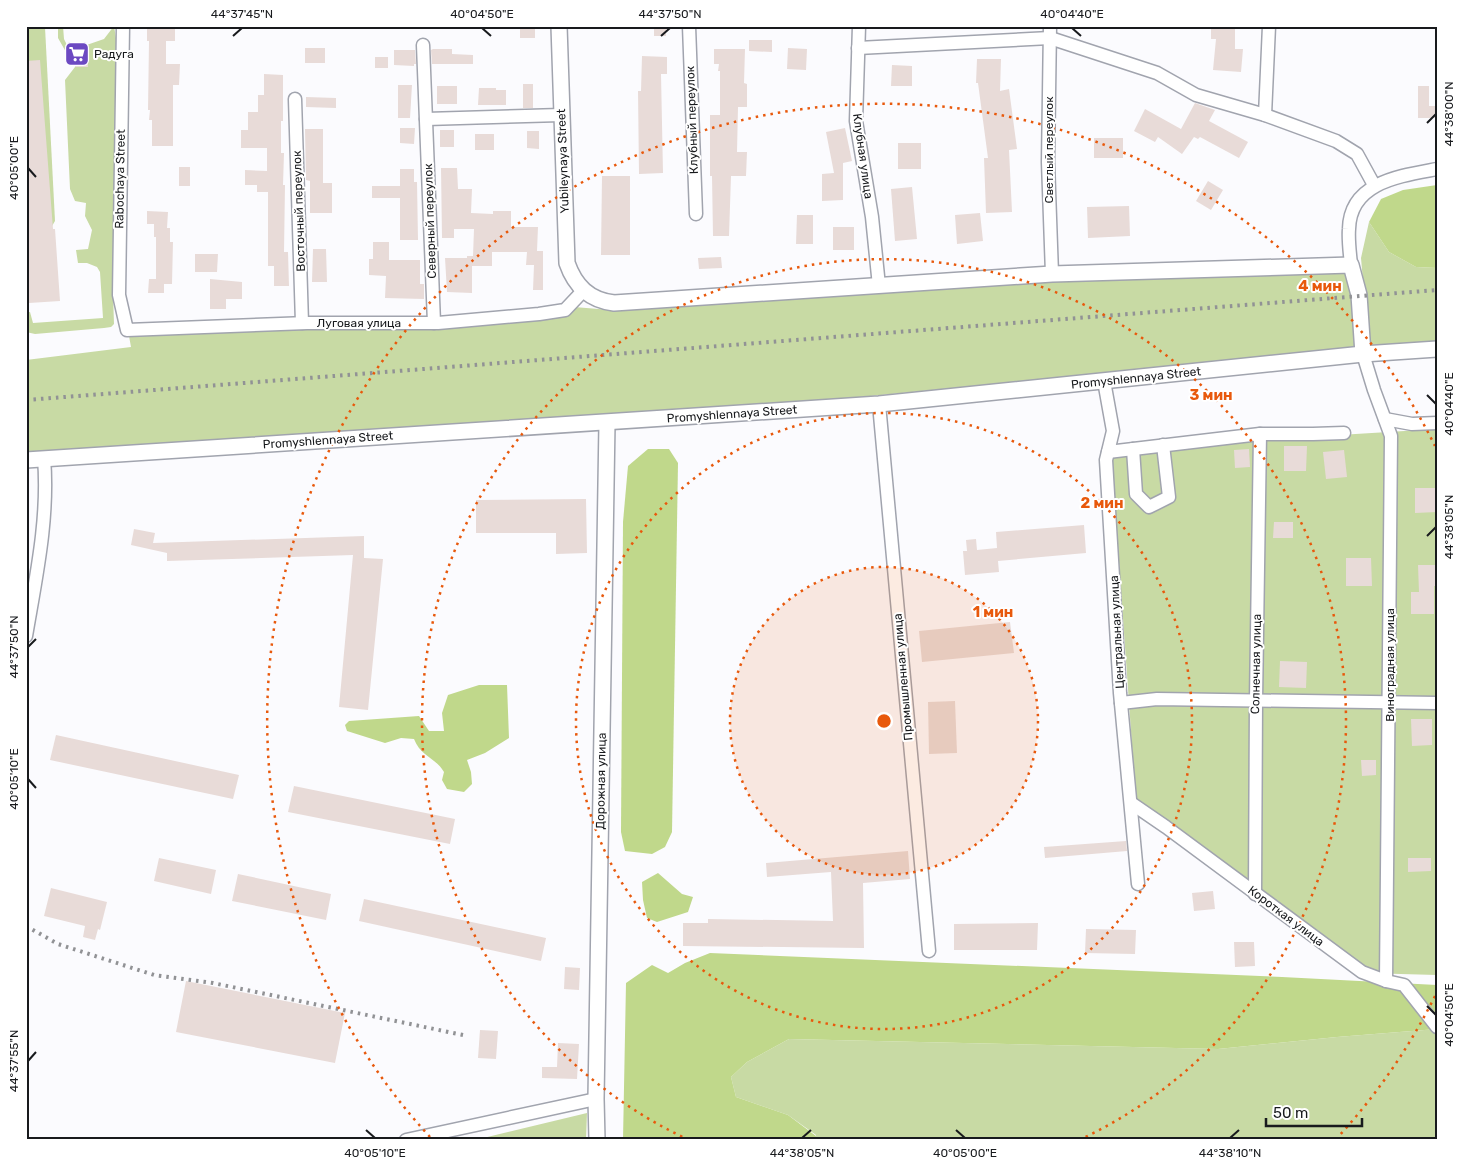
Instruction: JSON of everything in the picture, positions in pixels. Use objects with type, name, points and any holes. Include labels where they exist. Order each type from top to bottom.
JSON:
[{"type":"street","name":"Rabochaya Street","points":[[123,26],[119,295],[128,330]]},
{"type":"street","name":"Yubileynaya Street","points":[[559,26],[567,263],[571,277],[583,291]]},
{"type":"street","name":"Клубный переулок","points":[[689,26],[696,214]]},
{"type":"street","name":"Клубная улица","points":[[859,26],[856,121],[872,217],[879,286]]},
{"type":"street","points":[[1265,115],[1269,26]]},
{"type":"street","points":[[858,48],[1050,32],[1157,73],[1196,95],[1265,115],[1336,141],[1357,154],[1374,185]]},
{"type":"street","name":"Светлый переулок","points":[[1050,32],[1048,162],[1052,274]]},
{"type":"street","name":"Северный переулок","points":[[423,45],[434,323]]},
{"type":"street","name":"Восточный переулок","points":[[296,99],[302,323]]},
{"type":"street","points":[[426,119],[561,115]]},
{"type":"street","points":[[1363,354],[1359,295],[1351,265],[1348,228],[1352,210],[1361,196],[1374,185],[1409,174],[1437,169]]},
{"type":"street","points":[[583,291],[592,298],[602,302],[614,303],[1052,274],[1351,265]]},
{"type":"street","name":"Луговая улица","points":[[128,330],[302,323],[434,323],[565,310],[583,291]]},
{"type":"street","name":"Promyshlennaya Street","points":[[26,460],[879,404],[1363,354],[1437,349]]},
{"type":"street","name":"Виноградная улица","points":[[1363,354],[1391,436],[1386,981]]},
{"type":"street","name":"Центральная улица","points":[[1104,381],[1113,431],[1106,460],[1121,703],[1138,884]]},
{"type":"street","name":"Промышленная улица","points":[[879,404],[929,951]]},
{"type":"street","points":[[1385,419],[1412,424],[1437,423]]},
{"type":"street","name":"Дорожная улица","points":[[596,1140],[607,423]]},
{"type":"street","points":[[1108,452],[1260,434],[1344,433]]},
{"type":"street","name":"Солнечная улица","points":[[1255,894],[1260,434]]},
{"type":"street","points":[[1133,449],[1136,494],[1148,507],[1169,497],[1163,445]]},
{"type":"street","points":[[26,636],[42,546],[46,486],[44,458]]},
{"type":"street","points":[[1121,703],[1157,699],[1437,703]]},
{"type":"street","name":"Короткая улица","points":[[1130,803],[1166,827],[1362,972],[1386,981],[1404,985],[1437,1027]]},
{"type":"street","points":[[406,1140],[596,1099]]},
{"type":"green space","points":[[26,26],[45,27],[55,221],[52,226],[26,228]]},
{"type":"green space","points":[[58,26],[63,26],[64,39],[69,49],[66,52],[58,38]]},
{"type":"green space","points":[[114,26],[116,38],[122,49],[113,294],[114,324],[111,327],[104,328],[35,334],[26,332],[26,312],[30,312],[33,323],[103,318],[100,272],[97,267],[87,263],[78,263],[76,250],[88,249],[92,230],[85,216],[86,203],[75,201],[70,189],[65,80],[75,67],[75,49],[104,39]]},
{"type":"green space","points":[[1437,185],[1437,268],[1416,267],[1389,252],[1369,222],[1381,199],[1403,190]]},
{"type":"green space","points":[[1369,222],[1389,252],[1416,267],[1437,268],[1437,343],[1369,349],[1361,258]]},
{"type":"green space","points":[[1347,271],[1355,299],[1357,349],[716,411],[26,454],[26,360],[131,347],[129,336],[300,329],[574,307],[611,310],[1067,281]]},
{"type":"green space","points":[[1437,429],[1437,975],[1364,973],[1136,802],[1111,449]]},
{"type":"green space","points":[[648,449],[669,449],[678,463],[672,832],[665,847],[652,854],[625,851],[621,832],[623,522],[628,466]]},
{"type":"green space","points":[[479,685],[507,685],[509,738],[485,753],[467,760],[472,784],[464,792],[447,789],[442,780],[444,772],[437,763],[420,750],[414,739],[401,738],[385,743],[347,731],[345,725],[349,721],[419,716],[429,731],[444,731],[442,713],[448,695]]},
{"type":"green space","points":[[658,873],[682,894],[693,897],[688,912],[657,922],[647,918],[642,882]]},
{"type":"green space","points":[[710,953],[1437,985],[1437,1029],[1218,1049],[789,1039],[747,1062],[731,1077],[736,1097],[788,1115],[816,1136],[815,1140],[623,1140],[626,983],[652,965],[668,973],[685,963]]},
{"type":"green space","points":[[1437,1029],[1437,1140],[815,1140],[816,1135],[788,1115],[736,1097],[731,1077],[747,1062],[789,1039],[1218,1049]]},
{"type":"green space","points":[[587,1113],[586,1140],[475,1140]]},
{"type":"building","points":[[520,26],[535,26],[535,38],[520,38]]},
{"type":"building","points":[[654,26],[666,26],[666,36],[654,36]]},
{"type":"building","points":[[1211,26],[1235,26],[1235,49],[1243,49],[1241,72],[1213,70],[1216,39],[1211,39]]},
{"type":"building","points":[[147,29],[175,29],[175,41],[166,41],[166,64],[180,64],[179,85],[173,85],[173,146],[152,146],[152,120],[149,120],[150,110],[148,110],[149,41],[147,41]]},
{"type":"building","points":[[749,40],[772,40],[772,52],[749,51]]},
{"type":"building","points":[[305,48],[325,48],[325,63],[305,63]]},
{"type":"building","points":[[788,48],[807,49],[806,70],[787,69]]},
{"type":"building","points":[[452,49],[452,54],[473,55],[473,64],[432,64],[431,50]]},
{"type":"building","points":[[714,49],[745,49],[744,83],[747,84],[747,107],[738,107],[737,152],[747,152],[746,176],[731,176],[729,236],[713,236],[712,176],[710,176],[710,115],[720,115],[720,71],[718,71],[719,64],[714,64]]},
{"type":"building","points":[[75,50],[87,50],[88,67],[75,67]]},
{"type":"building","points":[[394,50],[415,50],[416,64],[414,66],[394,65]]},
{"type":"building","points":[[642,56],[667,57],[667,74],[661,74],[663,173],[639,174],[638,91],[641,91]]},
{"type":"building","points":[[375,57],[388,57],[388,68],[375,68]]},
{"type":"building","points":[[977,59],[1001,59],[1000,91],[1009,89],[1017,149],[1009,150],[1012,212],[986,213],[984,158],[988,158],[978,83],[976,83]]},
{"type":"building","points":[[40,60],[60,301],[29,303],[26,271],[26,61]]},
{"type":"building","points":[[892,65],[912,66],[912,86],[891,86]]},
{"type":"building","points":[[264,74],[283,75],[281,153],[284,153],[284,252],[288,252],[289,286],[274,286],[274,266],[268,266],[268,192],[257,192],[257,185],[245,185],[245,170],[267,171],[267,148],[241,148],[241,130],[248,130],[248,112],[258,112],[258,95],[264,95]]},
{"type":"building","points":[[523,84],[533,84],[533,108],[523,108]]},
{"type":"building","points":[[398,85],[412,85],[410,118],[398,118]]},
{"type":"building","points":[[437,86],[457,86],[457,104],[437,104]]},
{"type":"building","points":[[1418,86],[1429,86],[1429,106],[1437,106],[1437,118],[1418,118]]},
{"type":"building","points":[[479,88],[506,90],[506,105],[478,105]]},
{"type":"building","points":[[306,97],[336,98],[336,108],[306,107]]},
{"type":"building","points":[[1195,103],[1215,110],[1209,121],[1248,142],[1239,158],[1200,137],[1198,139],[1194,137],[1182,154],[1158,137],[1155,142],[1134,131],[1145,109],[1181,129]]},
{"type":"building","points":[[400,128],[415,128],[414,144],[400,143]]},
{"type":"building","points":[[845,128],[852,161],[843,163],[843,200],[822,201],[822,174],[834,173],[826,132]]},
{"type":"building","points":[[305,129],[323,129],[323,183],[332,183],[332,213],[310,213],[310,181],[306,180]]},
{"type":"building","points":[[440,130],[454,130],[454,147],[440,147]]},
{"type":"building","points":[[527,131],[539,131],[539,149],[527,148]]},
{"type":"building","points":[[475,134],[494,134],[494,150],[475,150]]},
{"type":"building","points":[[1094,138],[1123,138],[1123,158],[1094,158]]},
{"type":"building","points":[[898,143],[921,143],[921,169],[898,169]]},
{"type":"building","points":[[179,167],[190,167],[190,186],[179,186]]},
{"type":"building","points":[[441,168],[457,168],[458,189],[472,189],[471,213],[493,214],[493,211],[511,211],[511,227],[538,227],[537,251],[543,251],[543,290],[533,290],[534,265],[526,265],[527,252],[492,252],[492,266],[472,266],[472,293],[447,292],[445,258],[467,258],[467,256],[473,256],[474,229],[454,229],[454,238],[442,238]]},
{"type":"building","points":[[400,169],[414,169],[414,182],[417,182],[418,240],[400,240],[400,198],[372,198],[372,186],[400,186]]},
{"type":"building","points":[[602,176],[630,176],[630,255],[601,255]]},
{"type":"building","points":[[1208,181],[1223,190],[1211,210],[1196,201]]},
{"type":"building","points":[[912,187],[917,239],[895,241],[891,189]]},
{"type":"building","points":[[1129,206],[1130,236],[1088,238],[1087,207]]},
{"type":"building","points":[[147,211],[168,212],[167,228],[170,228],[170,242],[173,242],[172,284],[164,284],[164,293],[148,293],[149,279],[156,279],[156,237],[154,237],[154,224],[147,224]]},
{"type":"building","points":[[980,213],[983,241],[957,244],[955,215]]},
{"type":"building","points":[[797,215],[813,215],[813,244],[796,244]]},
{"type":"building","points":[[833,227],[854,227],[854,250],[833,250]]},
{"type":"building","points":[[373,242],[389,242],[389,260],[420,260],[420,284],[424,284],[424,299],[385,298],[386,276],[369,275],[369,259],[373,259]]},
{"type":"building","points":[[313,249],[326,249],[327,282],[312,282]]},
{"type":"building","points":[[195,254],[218,254],[217,272],[195,272]]},
{"type":"building","points":[[721,257],[722,268],[699,269],[698,258]]},
{"type":"building","points":[[210,279],[242,282],[242,299],[226,299],[226,309],[210,309]]},
{"type":"building","points":[[1284,446],[1307,446],[1306,471],[1284,471]]},
{"type":"building","points":[[1249,449],[1250,467],[1235,468],[1234,450]]},
{"type":"building","points":[[1344,450],[1347,477],[1326,479],[1323,452]]},
{"type":"building","points":[[1415,488],[1437,488],[1437,512],[1415,513]]},
{"type":"building","points":[[586,499],[587,553],[556,554],[556,533],[476,533],[476,500]]},
{"type":"building","points":[[1274,522],[1293,522],[1293,538],[1273,538]]},
{"type":"building","points":[[1084,525],[1086,553],[998,561],[999,572],[965,575],[963,551],[967,551],[966,540],[976,539],[977,550],[997,548],[996,532]]},
{"type":"building","points":[[134,529],[155,533],[153,543],[364,536],[364,558],[383,559],[368,710],[339,707],[353,555],[167,561],[167,553],[131,545]]},
{"type":"building","points":[[1346,558],[1371,558],[1372,586],[1346,586]]},
{"type":"building","points":[[1418,565],[1437,565],[1437,586],[1434,586],[1434,614],[1411,614],[1411,592],[1419,592]]},
{"type":"building","points":[[1010,622],[1014,653],[922,662],[919,631]]},
{"type":"building","points":[[1280,661],[1307,662],[1306,688],[1279,687]]},
{"type":"building","points":[[955,701],[957,753],[929,754],[928,702]]},
{"type":"building","points":[[1411,719],[1432,719],[1432,745],[1412,746]]},
{"type":"building","points":[[56,735],[239,775],[233,799],[50,760]]},
{"type":"building","points":[[1361,760],[1376,760],[1376,775],[1362,776]]},
{"type":"building","points":[[294,786],[455,819],[450,844],[288,812]]},
{"type":"building","points":[[1126,841],[1127,851],[1045,858],[1044,847]]},
{"type":"building","points":[[908,851],[910,879],[863,883],[864,948],[683,946],[683,923],[708,923],[708,919],[833,921],[831,872],[767,877],[766,863]]},
{"type":"building","points":[[159,858],[216,870],[211,894],[154,881]]},
{"type":"building","points":[[1408,858],[1431,858],[1431,871],[1408,872]]},
{"type":"building","points":[[238,874],[331,894],[326,920],[232,901]]},
{"type":"building","points":[[51,888],[107,902],[100,930],[98,929],[95,940],[83,937],[85,926],[44,916]]},
{"type":"building","points":[[1213,891],[1215,909],[1194,911],[1192,893]]},
{"type":"building","points":[[364,899],[546,938],[541,961],[359,921]]},
{"type":"building","points":[[1038,923],[1037,950],[954,950],[954,924]]},
{"type":"building","points":[[1086,929],[1136,930],[1135,954],[1085,953]]},
{"type":"building","points":[[1234,942],[1254,942],[1255,966],[1235,967]]},
{"type":"building","points":[[565,967],[580,968],[579,990],[564,989]]},
{"type":"building","points":[[186,981],[345,1013],[335,1063],[176,1032]]},
{"type":"building","points":[[480,1030],[498,1031],[496,1059],[478,1058]]},
{"type":"building","points":[[558,1043],[579,1044],[577,1079],[542,1078],[542,1067],[557,1067]]},
{"type":"railway","points":[[26,400],[1437,290]]},
{"type":"railway","points":[[26,926],[58,944],[154,975],[213,983],[463,1035]]},
{"type":"place","name":"Радуга","points":[[77,54]]}]
